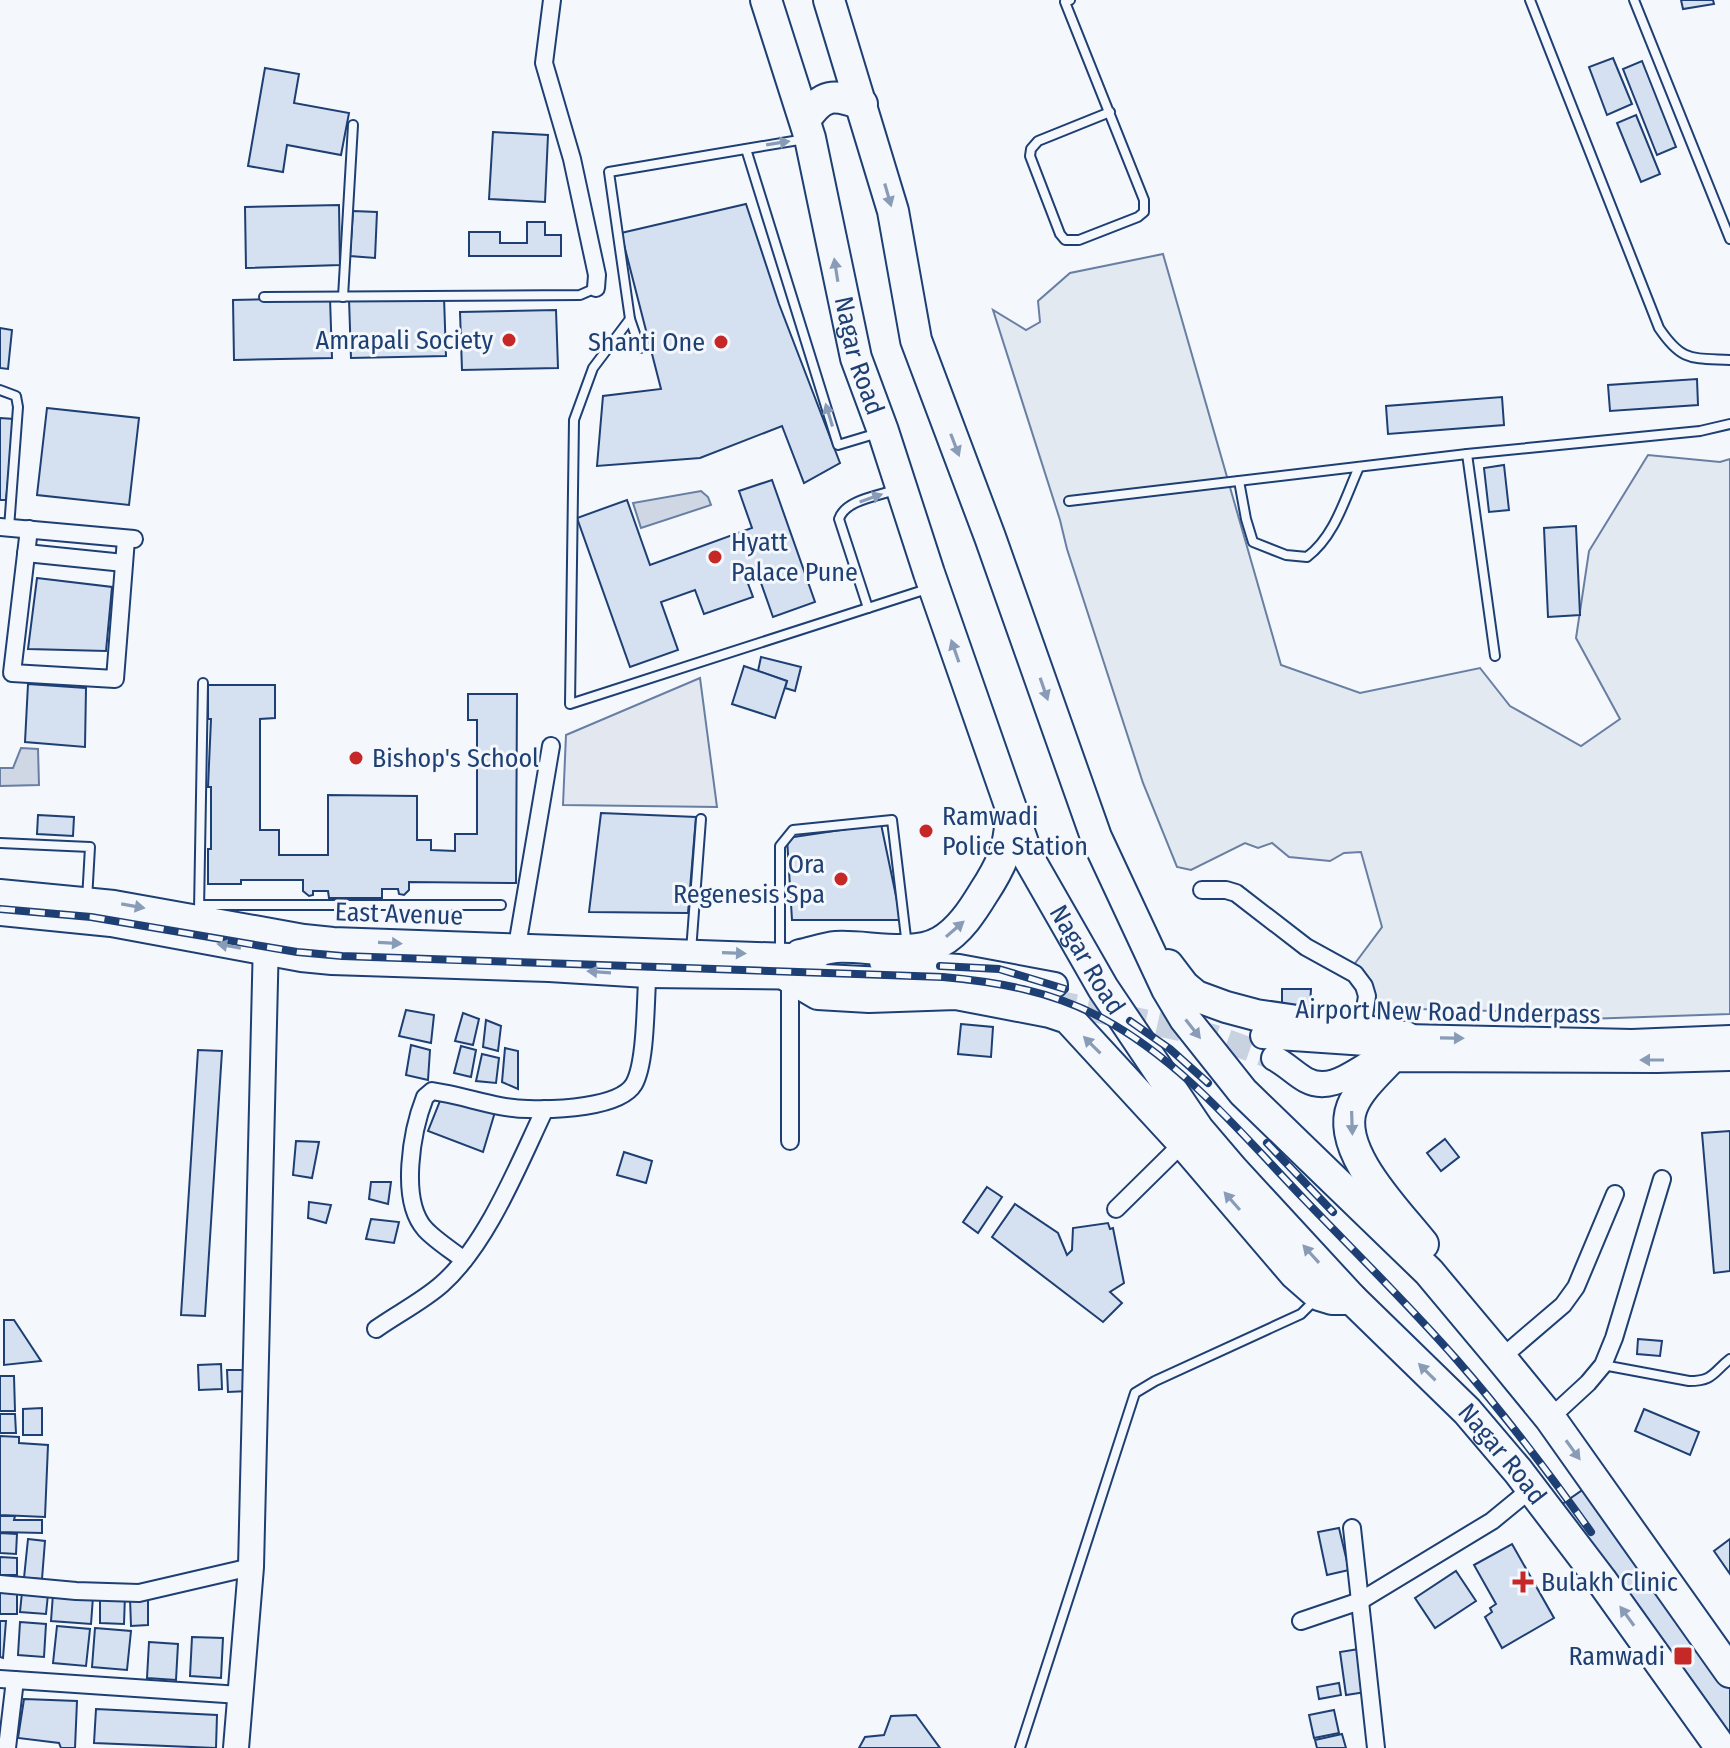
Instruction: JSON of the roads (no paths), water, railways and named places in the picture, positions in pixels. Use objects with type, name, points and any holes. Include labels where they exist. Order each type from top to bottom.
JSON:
[{"type":"highway","name":"Nagar Road","points":[[766,0],[808,129],[856,358],[1028,857],[1190,1136],[1467,1411],[1601,1580],[1721,1748]]},
{"type":"highway","name":"Nagar Road","points":[[829,0],[893,211],[916,340],[990,537],[1096,837],[1167,989],[1185,1019],[1243,1092],[1429,1272],[1501,1358],[1550,1418],[1730,1672]]},
{"type":"highway","points":[[790,75],[809,81],[823,80],[833,75],[848,59]]},
{"type":"highway","points":[[808,129],[816,104],[827,97],[840,97],[862,104]]},
{"type":"highway","points":[[1010,809],[1010,831],[1004,859],[965,921],[940,942],[908,949],[835,947],[790,961],[818,994],[869,997],[956,994],[1038,1009],[1068,1018],[1190,1136],[1295,1274],[1319,1295],[1332,1299],[1352,1299]]},
{"type":"highway","points":[[1138,926],[1184,986],[1209,1002],[1256,1015],[1362,1029],[1398,1048],[1370,1080],[1352,1108],[1349,1122],[1355,1153],[1363,1169],[1423,1243],[1441,1287]]},
{"type":"main road","name":"East Avenue","points":[[0,892],[199,912],[266,942],[343,963],[647,975],[790,961]]},
{"type":"main road","name":"East Avenue","points":[[0,913],[266,942],[333,940],[691,951],[790,961]]},
{"type":"main road","points":[[236,1748],[251,1567],[266,942]]},
{"type":"main road","points":[[790,961],[1054,993]]},
{"type":"main road","name":"Airport New Road Underpass","points":[[1398,1048],[1337,1081],[1325,1084],[1303,1079],[1269,1047],[1381,1044],[1398,1048],[1730,1038]]},
{"type":"main road","points":[[1398,1048],[1730,1058]]},
{"type":"street","points":[[552,0],[544,63],[577,181],[597,275],[596,288]]},
{"type":"street","points":[[4,528],[29,529],[130,539],[124,563],[115,679],[12,673],[29,529]]},
{"type":"street","points":[[26,553],[124,563]]},
{"type":"street","points":[[517,946],[551,746]]},
{"type":"street","points":[[1202,890],[1236,893],[1306,947],[1355,974],[1367,996],[1362,1029]]},
{"type":"street","points":[[464,1260],[424,1228],[410,1200],[411,1160],[425,1097],[432,1091],[527,1109],[545,1109],[603,1103],[622,1096],[633,1086],[640,1066],[649,950]]},
{"type":"street","points":[[790,961],[790,1141]]},
{"type":"street","points":[[376,1329],[442,1284],[464,1260],[497,1207],[545,1109]]},
{"type":"street","points":[[1116,1209],[1190,1136]]},
{"type":"street","points":[[1550,1418],[1603,1365],[1662,1179]]},
{"type":"street","points":[[1501,1358],[1563,1305],[1576,1287],[1615,1194]]},
{"type":"street","points":[[1301,1621],[1360,1601],[1492,1521],[1531,1489]]},
{"type":"street","points":[[1352,1528],[1376,1748]]},
{"type":"street","points":[[0,1584],[139,1593],[251,1567]]},
{"type":"street","points":[[7,1748],[8,1679],[240,1695]]},
{"type":"lane","points":[[1530,0],[1659,328],[1672,346],[1685,356],[1730,360]]},
{"type":"lane","points":[[1634,0],[1730,239]]},
{"type":"lane","points":[[1066,1],[1110,112],[1144,200],[1144,212],[1079,240],[1065,240],[1030,156],[1031,149],[1038,141],[1110,112]]},
{"type":"lane","points":[[343,297],[353,125]]},
{"type":"lane","points":[[640,348],[630,319],[609,172],[746,149],[808,129]]},
{"type":"lane","points":[[746,149],[838,445],[883,431]]},
{"type":"lane","points":[[264,297],[580,295],[596,288]]},
{"type":"lane","points":[[630,319],[593,368],[574,420],[570,704],[934,586]]},
{"type":"lane","points":[[0,390],[16,396],[18,407],[4,528]]},
{"type":"lane","points":[[1069,501],[1467,454],[1700,431],[1730,424]]},
{"type":"lane","points":[[1467,454],[1495,656]]},
{"type":"lane","points":[[1239,481],[1253,542],[1286,555],[1307,557],[1321,546],[1333,526],[1359,467]]},
{"type":"lane","points":[[868,608],[839,519],[849,506],[901,488]]},
{"type":"lane","points":[[203,683],[199,912],[267,905],[501,905]]},
{"type":"lane","points":[[691,951],[701,819]]},
{"type":"lane","points":[[790,961],[780,846],[793,830],[892,820],[908,949]]},
{"type":"lane","points":[[0,843],[90,847],[87,900]]},
{"type":"lane","points":[[266,942],[267,905]]},
{"type":"lane","points":[[1020,1748],[1135,1393],[1301,1314],[1311,1307],[1319,1295]]},
{"type":"lane","points":[[1603,1365],[1702,1381],[1713,1377],[1730,1359]]},
{"type":"tunnel","points":[[1052,1001],[1212,1036],[1274,1058]]},
{"type":"railway","points":[[0,909],[91,917],[297,952],[342,956],[943,977],[1004,985],[1062,1000],[1100,1017],[1157,1054],[1232,1123],[1457,1360],[1526,1444],[1591,1532]]},
{"type":"railway","points":[[940,966],[999,969],[1065,989]]},
{"type":"railway","points":[[1130,1021],[1170,1049],[1208,1083]]},
{"type":"railway","points":[[1267,1143],[1333,1212]]},
{"type":"place","name":"Amrapali Society","points":[[509,340]]},
{"type":"place","name":"Shanti One","points":[[721,342]]},
{"type":"place","name":"Hyatt Palace Pune","points":[[715,557]]},
{"type":"place","name":"Bishop's School","points":[[356,758]]},
{"type":"place","name":"Ramwadi Police Station","points":[[926,831]]},
{"type":"place","name":"Ora Regenesis Spa","points":[[841,879]]},
{"type":"place","name":"Bulakh Clinic","points":[[1523,1582]]},
{"type":"place","name":"Ramwadi","points":[[1683,1656]]}]
